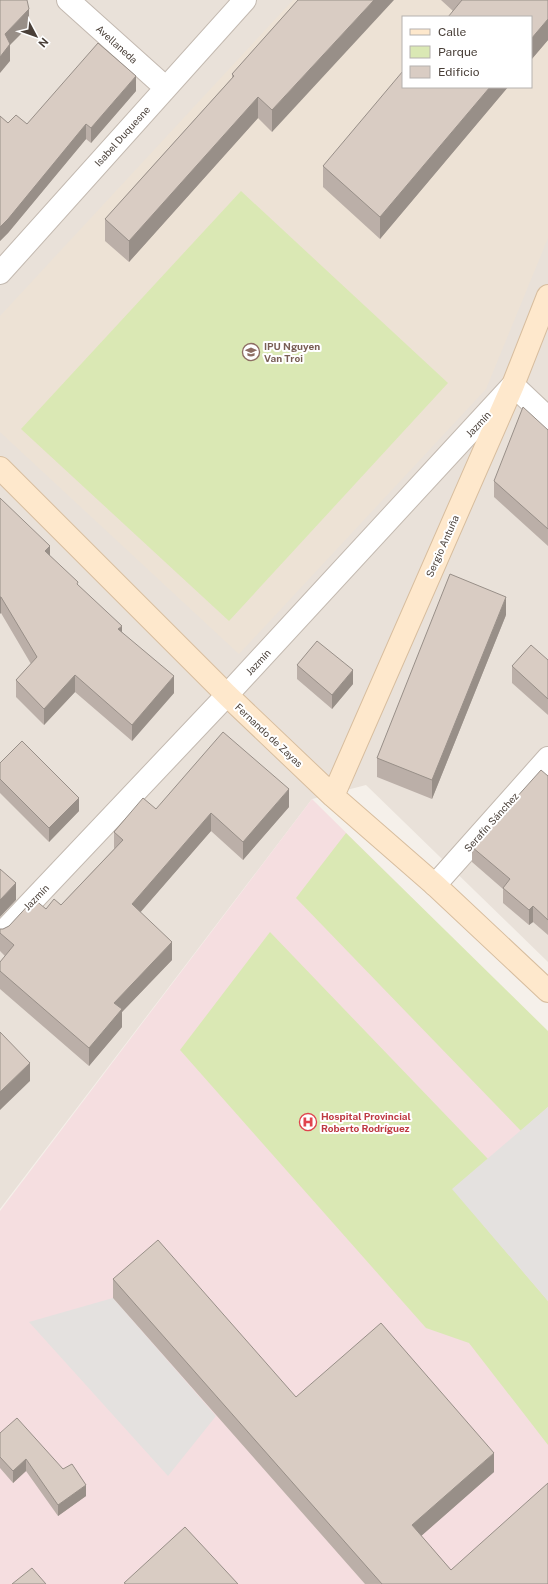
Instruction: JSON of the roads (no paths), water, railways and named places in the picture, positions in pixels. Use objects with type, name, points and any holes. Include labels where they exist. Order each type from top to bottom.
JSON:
[{"type":"street","name":"Avellaneda","points":[[68,0],[166,88]]},
{"type":"street","name":"Isabel Duquesne","points":[[0,273],[244,0]]},
{"type":"street","name":"Sergio Antuña","points":[[333,796],[513,386],[548,296]]},
{"type":"street","points":[[513,386],[548,418]]},
{"type":"street","name":"Jazmín","points":[[0,935],[227,696],[513,386]]},
{"type":"street","name":"Fernando de Zayas","points":[[0,468],[227,696],[333,796],[435,885],[548,991]]},
{"type":"street","name":"Serafín Sánchez","points":[[435,885],[548,758]]},
{"type":"place","name":"IPU Nguyen Van Troi","points":[[251,352]]},
{"type":"place","name":"Hospital Provincial Roberto Rodríguez","points":[[308,1122]]}]
